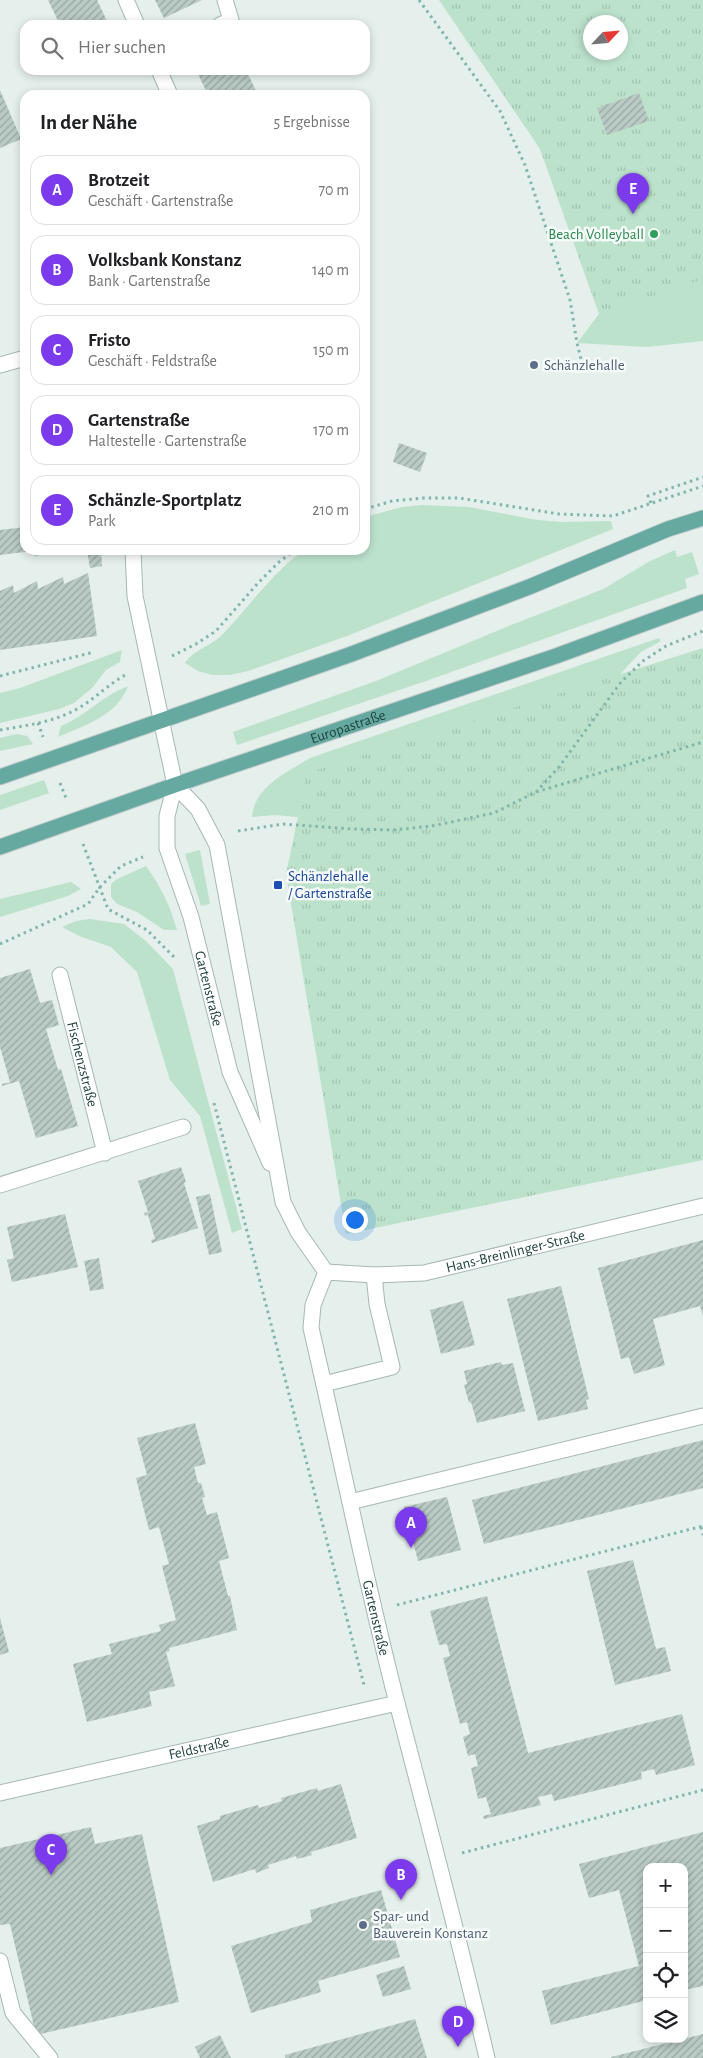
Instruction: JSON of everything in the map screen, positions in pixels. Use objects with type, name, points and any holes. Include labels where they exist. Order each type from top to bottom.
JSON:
[{"type":"main road","points":[[0,777],[349,655],[529,587],[668,529],[703,518]]},
{"type":"main road","name":"Europastraße","points":[[0,847],[175,785],[556,656],[698,604]]},
{"type":"street","points":[[126,0],[135,20]]},
{"type":"street","points":[[225,0],[231,20]]},
{"type":"street","points":[[160,75],[168,90]]},
{"type":"street","points":[[0,365],[20,359]]},
{"type":"street","name":"Gartenstraße","points":[[133,555],[135,596],[175,785],[167,816],[166,848],[191,917],[230,1072],[280,1186]]},
{"type":"street","name":"Gartenstraße","points":[[175,785],[198,809],[214,836],[219,854],[283,1202],[298,1232],[326,1272],[313,1304],[311,1328],[397,1702],[439,1859],[488,2058]]},
{"type":"street","name":"Fischenzstraße","points":[[60,975],[105,1153]]},
{"type":"street","points":[[0,1185],[183,1127]]},
{"type":"street","name":"Hans-Breinlinger-Straße","points":[[326,1272],[374,1276],[424,1274],[703,1206]]},
{"type":"street","points":[[324,1384],[392,1367],[377,1304],[374,1276]]},
{"type":"street","points":[[350,1502],[703,1416]]},
{"type":"street","name":"Feldstraße","points":[[0,1793],[397,1702]]},
{"type":"street","points":[[0,1961],[13,2014],[50,2058]]},
{"type":"path","points":[[419,0],[500,111],[525,165],[570,300],[584,372]]},
{"type":"path","points":[[651,503],[648,496],[703,477]]},
{"type":"path","points":[[370,507],[392,501],[424,498],[459,498],[559,514],[612,516],[703,486]]},
{"type":"path","points":[[0,730],[38,723],[66,715],[94,698],[116,680],[196,644],[216,631],[258,583],[288,555]]},
{"type":"path","points":[[536,792],[559,767],[621,682],[643,661],[666,646],[702,632]]},
{"type":"path","points":[[0,676],[94,652]]},
{"type":"path","points":[[214,836],[283,824],[393,830],[432,826],[494,813],[536,792],[703,742]]},
{"type":"path","points":[[0,944],[88,904],[100,888],[122,866],[166,848]]},
{"type":"path","points":[[100,888],[108,909],[147,930],[178,961]]},
{"type":"path","points":[[212,1095],[370,1709]]},
{"type":"path","points":[[375,1611],[702,1526],[703,1535]]},
{"type":"path","points":[[439,1859],[703,1790]]},
{"type":"green space","points":[[439,0],[703,0],[703,279],[599,314],[540,149]]},
{"type":"green space","points":[[703,152],[703,341],[647,347],[577,343],[599,314],[628,303]]},
{"type":"green space","points":[[422,505],[469,507],[537,520],[563,522],[611,521],[613,529],[347,636],[248,671],[230,675],[213,675],[198,671],[185,663],[197,651],[221,636],[263,588],[298,555],[370,555],[370,516],[402,507]]},
{"type":"green space","points":[[675,550],[677,557],[692,552],[699,574],[685,579],[687,588],[426,681],[237,745],[233,732],[376,681],[586,596],[605,588],[650,561]]},
{"type":"green space","points":[[659,638],[661,641],[641,652],[604,691],[325,820],[276,815],[252,817],[254,806],[265,789],[273,781],[310,758]]},
{"type":"green space","points":[[703,648],[703,1160],[346,1234],[286,874],[307,773]]},
{"type":"green space","points":[[122,650],[120,662],[106,670],[92,688],[74,703],[59,709],[0,723],[0,693],[20,688]]},
{"type":"green space","points":[[128,686],[123,696],[108,712],[89,724],[58,737],[61,726],[79,717],[118,690]]},
{"type":"green space","points":[[17,734],[27,736],[33,744],[0,751],[0,738]]},
{"type":"green space","points":[[44,780],[49,793],[0,810],[0,795]]},
{"type":"green space","points":[[200,850],[210,904],[201,906],[185,854]]},
{"type":"green space","points":[[146,866],[164,896],[177,930],[164,930],[137,912],[117,904],[111,897],[111,884],[117,879]]},
{"type":"green space","points":[[71,882],[81,889],[68,896],[0,917],[0,899]]},
{"type":"green space","points":[[90,919],[124,924],[146,941],[173,969],[242,1229],[232,1233],[200,1116],[170,1080],[137,972],[111,947],[79,936],[62,927],[76,921]]},
{"type":"building","points":[[48,0],[97,0],[107,20],[58,20]]},
{"type":"building","points":[[155,0],[202,0],[164,18]]},
{"type":"building","points":[[198,75],[248,75],[256,90],[206,90]]},
{"type":"building","points":[[0,90],[20,139],[0,148]]},
{"type":"building","points":[[639,93],[649,121],[607,135],[597,108]]},
{"type":"building","points":[[399,443],[427,453],[420,472],[393,462]]},
{"type":"building","points":[[20,528],[20,553],[0,555],[0,530]]},
{"type":"building","points":[[88,555],[101,555],[102,566],[90,568]]},
{"type":"building","points":[[88,573],[97,636],[0,650],[0,591],[13,585],[14,593],[37,581],[38,589],[63,577],[64,584]]},
{"type":"building","points":[[30,969],[40,1003],[52,1000],[59,1025],[46,1029],[58,1070],[61,1069],[78,1126],[36,1138],[19,1081],[2,1086],[2,1084],[10,1082],[0,1047],[0,978]]},
{"type":"building","points":[[181,1167],[198,1228],[152,1243],[151,1240],[155,1239],[148,1215],[145,1216],[144,1213],[148,1212],[138,1181]]},
{"type":"building","points":[[210,1194],[222,1252],[209,1255],[196,1197]]},
{"type":"building","points":[[65,1214],[78,1267],[12,1282],[7,1260],[14,1258],[7,1227]]},
{"type":"building","points":[[703,1240],[703,1316],[700,1306],[653,1319],[665,1365],[634,1374],[629,1357],[621,1359],[598,1268]]},
{"type":"building","points":[[99,1258],[104,1289],[90,1291],[84,1261]]},
{"type":"building","points":[[561,1286],[589,1399],[586,1400],[588,1409],[538,1421],[507,1299]]},
{"type":"building","points":[[463,1301],[475,1345],[441,1354],[430,1310]]},
{"type":"building","points":[[501,1362],[502,1365],[513,1363],[525,1411],[477,1423],[464,1385],[467,1384],[464,1371]]},
{"type":"building","points":[[195,1423],[206,1464],[194,1467],[198,1483],[201,1483],[205,1497],[202,1498],[207,1515],[217,1512],[229,1558],[219,1561],[228,1596],[230,1596],[237,1630],[169,1648],[170,1651],[166,1652],[175,1686],[149,1692],[152,1706],[87,1722],[73,1664],[112,1654],[109,1644],[161,1631],[159,1625],[176,1620],[162,1566],[169,1564],[159,1527],[149,1530],[136,1478],[147,1475],[137,1438]]},
{"type":"building","points":[[703,1440],[703,1488],[484,1544],[472,1500]]},
{"type":"building","points":[[447,1497],[461,1550],[418,1561],[404,1507]]},
{"type":"building","points":[[633,1560],[656,1649],[665,1647],[671,1671],[615,1685],[587,1571]]},
{"type":"building","points":[[487,1596],[528,1753],[682,1714],[695,1765],[656,1775],[654,1769],[641,1772],[642,1779],[554,1801],[552,1794],[538,1797],[541,1805],[484,1819],[483,1816],[491,1814],[486,1797],[478,1799],[471,1768],[478,1766],[475,1754],[468,1756],[463,1737],[470,1734],[467,1722],[460,1724],[443,1658],[450,1656],[447,1644],[439,1645],[430,1611]]},
{"type":"building","points":[[0,1618],[9,1652],[0,1655]]},
{"type":"building","points":[[341,1784],[357,1838],[311,1852],[312,1855],[297,1859],[296,1856],[268,1865],[269,1868],[256,1873],[255,1869],[213,1882],[197,1826],[220,1819],[220,1816],[258,1805],[259,1808],[282,1801],[281,1798],[317,1788],[318,1791]]},
{"type":"building","points":[[91,1827],[95,1844],[142,1834],[179,2002],[36,2035],[10,1924],[0,1925],[0,1848]]},
{"type":"building","points":[[703,1832],[703,1986],[688,1989],[688,1863],[643,1863],[643,2001],[551,2025],[542,1991],[639,1966],[619,1890],[589,1898],[579,1864]]},
{"type":"building","points":[[381,1890],[400,1957],[318,1981],[321,1992],[251,2013],[231,1946],[312,1922],[310,1910]]},
{"type":"building","points":[[404,1966],[411,1989],[383,1997],[376,1975]]},
{"type":"building","points":[[415,2019],[427,2058],[285,2058],[285,2055]]},
{"type":"building","points":[[703,2034],[703,2058],[611,2058],[667,2043],[688,2043],[688,2038]]},
{"type":"building","points":[[220,2035],[231,2058],[200,2058],[195,2047]]},
{"type":"place","name":"Schänzle-Sportplatz","points":[[633,214]]},
{"type":"place","name":"Beach Volleyball","points":[[654,234]]},
{"type":"place","name":"Schänzlehalle","points":[[534,365]]},
{"type":"place","name":"Schänzlehalle / Gartenstraße","points":[[278,885]]},
{"type":"place","name":"Brotzeit","points":[[411,1548]]},
{"type":"place","name":"Fristo","points":[[51,1875]]},
{"type":"place","name":"Volksbank Konstanz","points":[[401,1900]]},
{"type":"place","name":"Spar- und Bauverein Konstanz","points":[[363,1925]]},
{"type":"place","name":"Gartenstraße","points":[[458,2047]]}]
